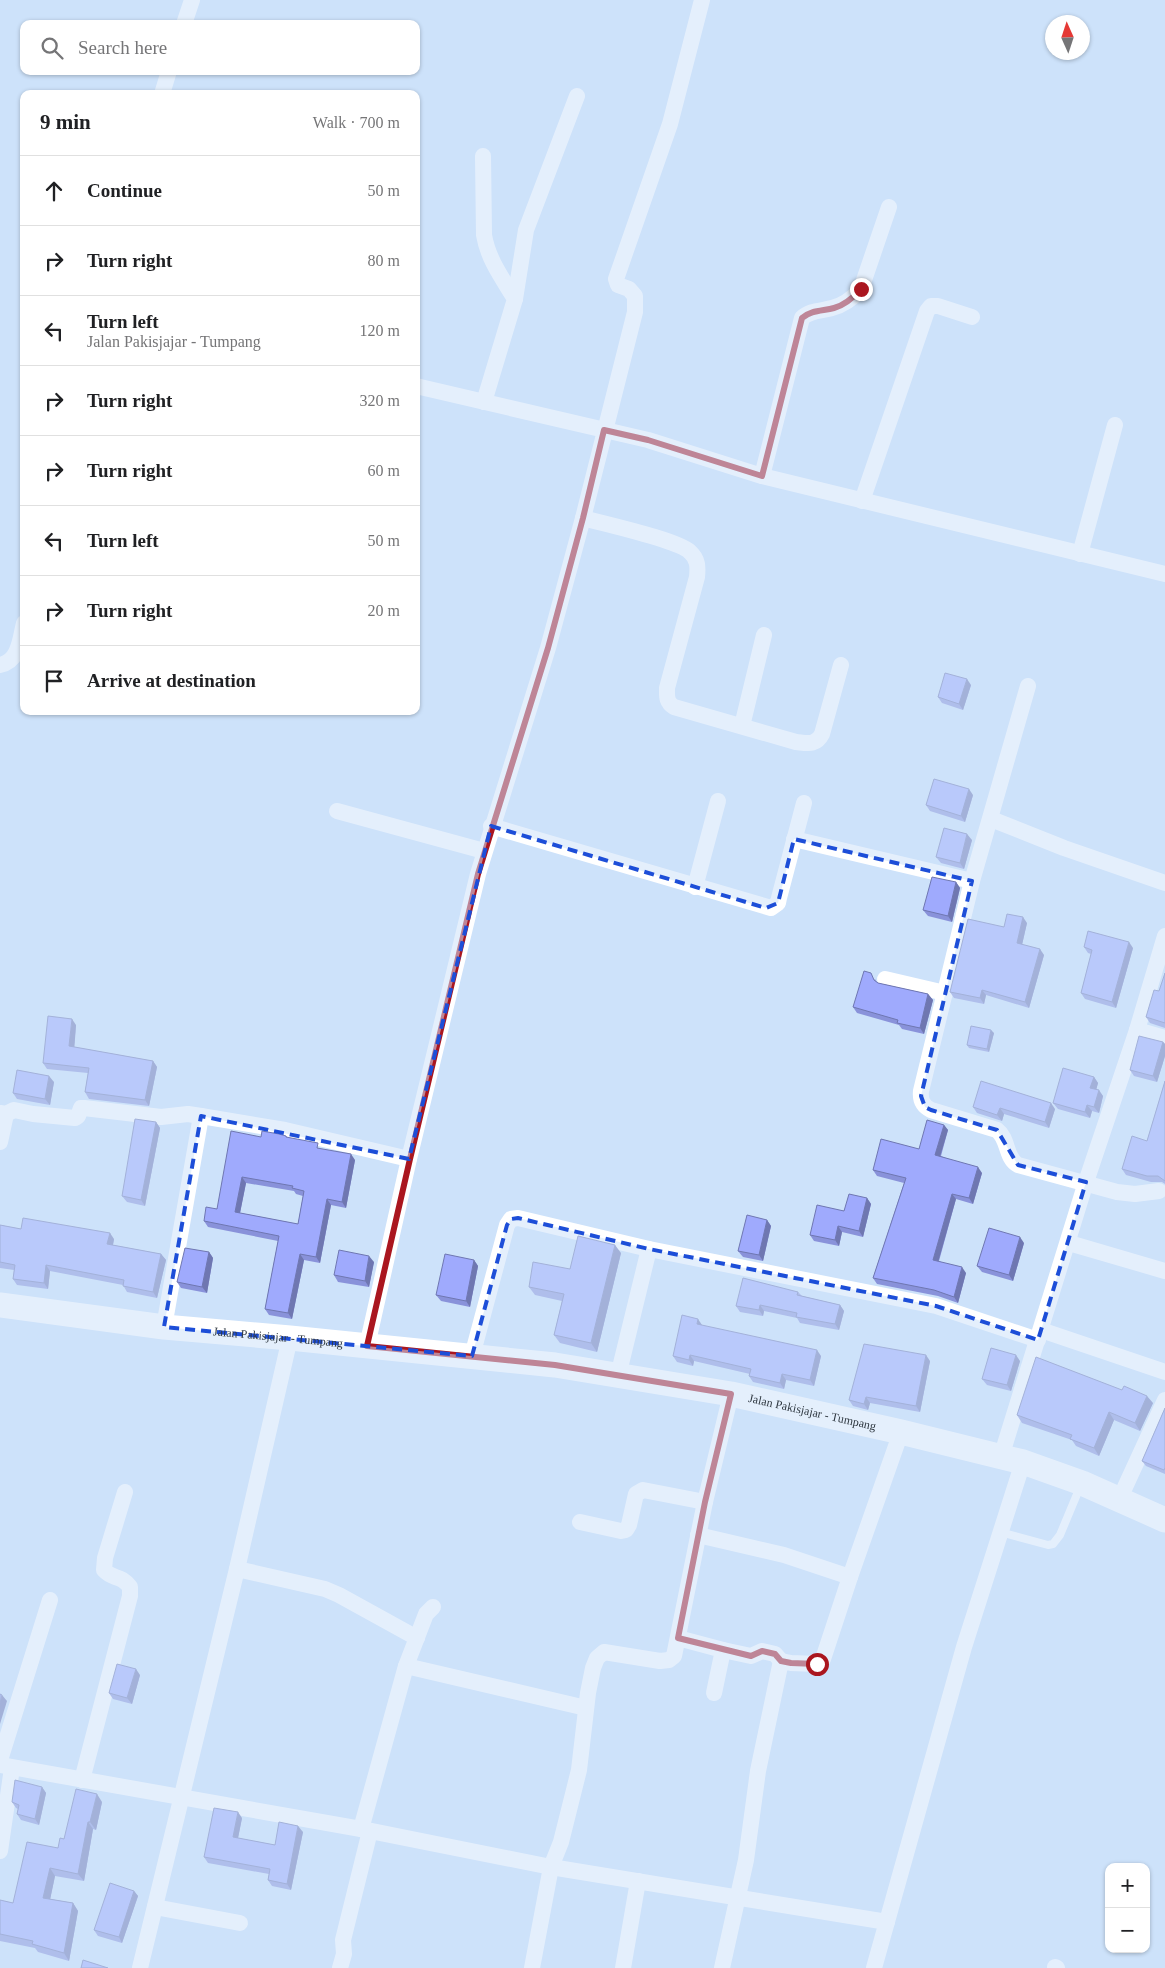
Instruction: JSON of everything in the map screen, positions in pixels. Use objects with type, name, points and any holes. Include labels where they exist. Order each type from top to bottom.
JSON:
[{"type":"main road","name":"Jalan Pakisjajar - Tumpang","points":[[0,1305],[164,1327],[555,1365],[731,1394],[901,1432],[1012,1460],[1082,1482],[1165,1520]]},
{"type":"street","points":[[185,20],[192,0]]},
{"type":"street","points":[[367,1346],[484,851],[548,648],[583,518],[636,304],[636,296],[618,284],[616,279],[670,124],[702,0]]},
{"type":"street","points":[[163,90],[168,75]]},
{"type":"street","points":[[484,402],[514,299],[526,230],[577,96]]},
{"type":"street","points":[[483,156],[484,235],[486,246],[490,258],[514,299]]},
{"type":"street","points":[[762,476],[802,318],[812,312],[842,305],[861,289],[888,207]]},
{"type":"street","points":[[862,501],[927,311],[931,306],[938,306],[972,317]]},
{"type":"street","points":[[420,387],[648,440],[762,476],[1165,574]]},
{"type":"street","points":[[1080,554],[1115,425]]},
{"type":"street","points":[[583,518],[675,543],[692,553],[697,562],[697,577],[668,680],[668,700],[669,704],[674,707],[796,742],[812,744],[817,742],[822,734],[841,665]]},
{"type":"street","points":[[742,726],[764,635]]},
{"type":"street","points":[[0,665],[8,663],[14,657],[20,640]]},
{"type":"street","points":[[1028,686],[972,881],[921,1091],[922,1101],[925,1107],[997,1130],[1006,1144],[1011,1159],[1018,1166],[1126,1193],[1159,1192]]},
{"type":"street","points":[[695,888],[718,801]]},
{"type":"street","points":[[491,826],[766,908],[774,907],[779,898],[804,803]]},
{"type":"street","points":[[337,811],[484,851]]},
{"type":"street","points":[[991,819],[1064,848],[1165,882]]},
{"type":"street","points":[[794,839],[972,881]]},
{"type":"street","points":[[874,1968],[964,1646],[1000,1532],[1012,1460],[1040,1335],[1086,1182],[1137,1030],[1165,936]]},
{"type":"street","points":[[886,980],[945,993]]},
{"type":"street","points":[[1137,1030],[1165,1038]]},
{"type":"street","points":[[0,1142],[3,1114],[14,1110],[75,1118],[78,1116],[80,1108],[84,1108],[162,1117],[188,1114],[201,1116],[285,1130],[410,1159]]},
{"type":"street","points":[[164,1327],[201,1116]]},
{"type":"street","points":[[472,1356],[507,1225],[511,1219],[526,1218],[649,1249],[936,1306],[1165,1372]]},
{"type":"street","points":[[1069,1243],[1165,1271]]},
{"type":"street","points":[[618,1376],[649,1249]]},
{"type":"street","points":[[140,1968],[237,1569],[290,1338]]},
{"type":"street","points":[[532,1968],[551,1867],[561,1842],[579,1770],[593,1668],[600,1653],[604,1652],[660,1661],[669,1660],[674,1656],[705,1502],[731,1394]]},
{"type":"street","points":[[1120,1498],[1165,1400]]},
{"type":"street","points":[[678,1638],[751,1656],[762,1651],[775,1654],[781,1661],[791,1663],[817,1664],[823,1659],[901,1432]]},
{"type":"street","points":[[580,1522],[621,1532],[626,1530],[629,1525],[636,1494],[643,1490],[705,1502]]},
{"type":"street","points":[[82,1780],[130,1596],[130,1587],[124,1579],[109,1575],[104,1570],[105,1558],[125,1492]]},
{"type":"street","points":[[698,1535],[784,1555],[850,1577]]},
{"type":"street","points":[[237,1569],[325,1589],[417,1638]]},
{"type":"street","points":[[0,1851],[4,1764],[50,1600]]},
{"type":"street","points":[[340,1968],[344,1954],[343,1940],[366,1830],[406,1666],[426,1614],[433,1606]]},
{"type":"street","points":[[714,1693],[723,1650]]},
{"type":"street","points":[[722,1968],[746,1860],[758,1771],[781,1661]]},
{"type":"street","points":[[406,1666],[586,1708]]},
{"type":"street","points":[[4,1764],[82,1780],[366,1830],[551,1867],[887,1922]]},
{"type":"street","points":[[622,1968],[638,1881]]},
{"type":"street","points":[[155,1907],[240,1923]]},
{"type":"lane","points":[[1000,1532],[1048,1545],[1053,1544],[1060,1535],[1082,1482]]},
{"type":"highlighted area","points":[[491,826],[766,908],[778,903],[794,839],[972,881],[921,1096],[925,1107],[997,1130],[1018,1165],[1086,1182],[1038,1340],[936,1306],[649,1249],[518,1218],[511,1219],[507,1225],[472,1356],[164,1327],[201,1116],[409,1159]]},
{"type":"building","points":[[945,673],[967,679],[959,704],[938,697]]},
{"type":"building","points":[[934,779],[969,789],[961,816],[926,805]]},
{"type":"building","points":[[944,828],[967,834],[960,863],[936,857]]},
{"type":"building","points":[[932,877],[956,882],[948,916],[923,910]]},
{"type":"building","points":[[1007,914],[1023,917],[1017,943],[1040,949],[1025,1002],[982,990],[980,998],[950,992],[968,919],[1004,927]]},
{"type":"building","points":[[1088,931],[1129,942],[1112,1002],[1081,993],[1092,950],[1084,947]]},
{"type":"building","points":[[864,971],[871,973],[874,980],[878,983],[928,994],[920,1028],[897,1023],[898,1020],[853,1007]]},
{"type":"building","points":[[1165,973],[1165,1023],[1146,1017],[1154,990],[1159,991]]},
{"type":"building","points":[[48,1016],[72,1019],[69,1046],[153,1061],[145,1100],[85,1092],[89,1068],[43,1063]]},
{"type":"building","points":[[971,1026],[991,1030],[987,1049],[967,1045]]},
{"type":"building","points":[[1139,1036],[1163,1042],[1153,1076],[1130,1070]]},
{"type":"building","points":[[1063,1068],[1094,1077],[1090,1088],[1099,1090],[1094,1107],[1087,1105],[1085,1112],[1053,1103]]},
{"type":"building","points":[[17,1070],[49,1076],[45,1099],[13,1093]]},
{"type":"building","points":[[981,1081],[1051,1103],[1045,1122],[1000,1108],[997,1115],[973,1107]]},
{"type":"building","points":[[1165,1081],[1165,1181],[1158,1176],[1147,1176],[1122,1169],[1132,1136],[1147,1141]]},
{"type":"building","points":[[135,1119],[156,1122],[141,1200],[122,1196]]},
{"type":"building","points":[[927,1120],[944,1125],[935,1155],[978,1167],[969,1198],[952,1194],[933,1260],[962,1267],[954,1297],[934,1290],[873,1278],[906,1178],[873,1170],[881,1139],[919,1149]]},
{"type":"building","points":[[231,1131],[261,1137],[262,1131],[279,1134],[318,1143],[317,1148],[351,1154],[342,1202],[327,1199],[316,1257],[300,1254],[288,1313],[265,1309],[279,1236],[204,1221],[206,1207],[217,1209]],"holes":[[[242,1177],[293,1186],[292,1188],[304,1191],[298,1224],[235,1212]]]},
{"type":"building","points":[[849,1194],[867,1198],[859,1231],[838,1226],[835,1240],[810,1235],[817,1205],[844,1211]]},
{"type":"building","points":[[747,1215],[767,1220],[759,1255],[738,1251]]},
{"type":"building","points":[[23,1218],[110,1233],[107,1244],[161,1254],[153,1292],[123,1286],[124,1280],[46,1265],[44,1283],[13,1279],[15,1265],[0,1262],[0,1225],[21,1229]]},
{"type":"building","points":[[989,1228],[1020,1237],[1009,1275],[977,1266]]},
{"type":"building","points":[[578,1236],[615,1245],[591,1343],[554,1335],[564,1294],[529,1287],[533,1262],[570,1269]]},
{"type":"building","points":[[185,1248],[209,1252],[202,1287],[177,1282]]},
{"type":"building","points":[[339,1250],[369,1256],[365,1281],[334,1275]]},
{"type":"building","points":[[445,1254],[474,1260],[466,1301],[436,1295]]},
{"type":"building","points":[[743,1278],[798,1292],[797,1295],[840,1305],[835,1324],[796,1317],[797,1313],[760,1305],[759,1310],[736,1306]]},
{"type":"building","points":[[682,1315],[698,1319],[697,1324],[817,1350],[810,1380],[782,1374],[780,1383],[749,1376],[751,1369],[690,1355],[689,1360],[673,1356]]},
{"type":"building","points":[[864,1344],[926,1355],[916,1406],[866,1397],[864,1404],[849,1400]]},
{"type":"building","points":[[991,1348],[1016,1355],[1007,1385],[982,1379]]},
{"type":"building","points":[[1036,1357],[1122,1390],[1124,1386],[1147,1396],[1135,1423],[1109,1412],[1094,1448],[1070,1439],[1072,1435],[1017,1415]]},
{"type":"building","points":[[1165,1408],[1165,1468],[1164,1470],[1142,1461]]},
{"type":"building","points":[[117,1664],[136,1669],[127,1698],[109,1693]]},
{"type":"building","points":[[15,1780],[42,1787],[35,1819],[17,1814],[19,1805],[12,1802]]},
{"type":"building","points":[[76,1789],[97,1794],[90,1822],[88,1822],[78,1874],[50,1868],[43,1898],[73,1903],[64,1953],[32,1944],[33,1941],[0,1934],[0,1900],[13,1903],[27,1842],[58,1848],[60,1838],[64,1839]]},
{"type":"building","points":[[214,1808],[238,1812],[233,1837],[275,1845],[279,1822],[298,1826],[287,1884],[268,1880],[270,1869],[204,1857]]},
{"type":"building","points":[[110,1883],[134,1891],[119,1937],[94,1930]]},
{"type":"building","points":[[83,1960],[108,1968],[81,1968]]},
{"type":"route","points":[[817,1664],[781,1661],[775,1654],[762,1651],[755,1656],[751,1656],[678,1638],[705,1502],[731,1394],[555,1365],[367,1346],[478,874],[491,826],[548,648],[583,518],[604,430],[648,440],[762,476],[802,318],[812,312],[842,305],[861,289]]}]
